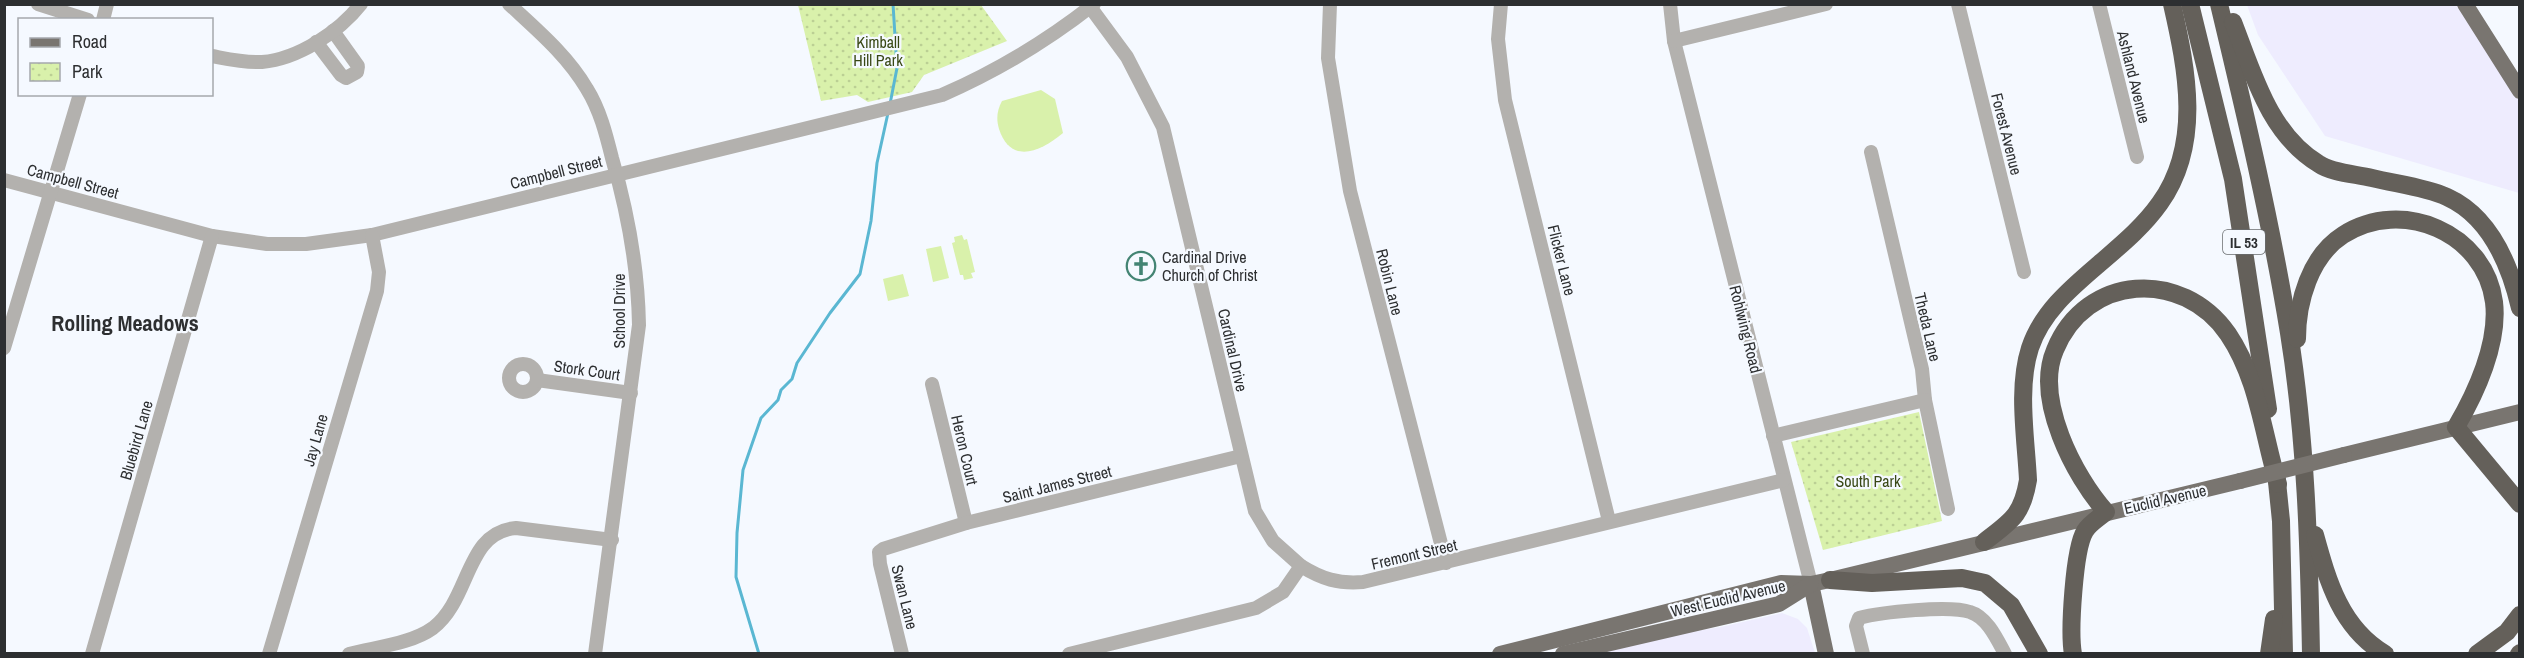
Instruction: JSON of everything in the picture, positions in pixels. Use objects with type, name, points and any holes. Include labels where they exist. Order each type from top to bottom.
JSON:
[{"type":"highway","points":[[1984,542],[2021,509],[2026,494],[2028,480],[2025,380],[2030,348],[2042,322],[2066,294],[2135,234],[2162,201],[2178,172],[2184,144],[2187,83],[2172,4]]},
{"type":"highway","name":"IL 53","points":[[2190,4],[2234,179],[2261,345],[2281,521],[2284,654]]},
{"type":"highway","name":"IL 53","points":[[2219,4],[2259,169],[2289,334],[2308,507],[2311,654]]},
{"type":"highway","points":[[2226,4],[2265,103],[2290,140],[2320,165],[2448,198],[2463,208],[2478,220],[2500,248],[2514,282],[2520,308]]},
{"type":"highway","points":[[2297,398],[2297,324],[2306,289],[2318,260],[2342,236],[2356,227],[2389,219],[2426,222],[2451,235],[2469,250],[2485,273],[2494,302],[2494,331],[2467,409],[2456,427],[2520,504]]},
{"type":"highway","points":[[2073,654],[2071,629],[2079,546],[2085,532],[2106,512],[2084,483],[2054,416],[2050,399],[2050,372],[2055,350],[2071,325],[2096,302],[2120,290],[2149,288],[2175,292],[2204,307],[2226,331],[2250,377],[2277,484]]},
{"type":"highway","points":[[2308,507],[2322,561],[2340,608],[2360,636],[2385,654]]},
{"type":"highway","points":[[2269,654],[2275,612],[2274,574],[2281,521]]},
{"type":"highway","points":[[1830,580],[1872,584],[1962,578],[1985,583],[2011,605],[2039,654]]},
{"type":"highway","points":[[2477,654],[2507,632],[2520,615]]},
{"type":"main road","points":[[2466,4],[2520,91]]},
{"type":"main road","name":"Euclid Avenue","points":[[1811,584],[2520,412]]},
{"type":"main road","name":"West Euclid Avenue","points":[[1500,654],[1781,583],[1811,584]]},
{"type":"main road","name":"West Euclid Avenue","points":[[1563,654],[1779,604],[1811,584]]},
{"type":"main road","name":"Rohlwing Road","points":[[1811,584],[1826,654]]},
{"type":"street","points":[[38,4],[82,18]]},
{"type":"street","points":[[213,56],[241,62],[275,60],[316,42],[333,31],[361,4]]},
{"type":"street","name":"School Drive","points":[[509,4],[567,59],[588,89],[603,123],[633,244],[638,282],[639,325],[595,654]]},
{"type":"street","name":"Robin Lane","points":[[1330,4],[1328,58],[1350,191],[1446,563]]},
{"type":"street","name":"Flicker Lane","points":[[1501,4],[1499,50],[1505,100],[1609,521]]},
{"type":"street","name":"Rohlwing Road","points":[[1670,4],[1674,41],[1811,584]]},
{"type":"street","points":[[1674,41],[1826,4]]},
{"type":"street","name":"Forest Avenue","points":[[1958,4],[2024,272]]},
{"type":"street","name":"Ashland Avenue","points":[[2099,4],[2137,157]]},
{"type":"street","name":"Campbell Street","points":[[4,180],[212,236],[267,244],[306,244],[372,235],[942,95],[990,74],[1034,48],[1091,6]]},
{"type":"street","name":"Cardinal Drive","points":[[1091,6],[1126,57],[1163,127],[1256,511],[1274,541],[1301,566]]},
{"type":"street","points":[[316,42],[341,75],[346,78],[352,76],[357,72],[358,66],[333,31]]},
{"type":"street","points":[[4,348],[79,96]]},
{"type":"street","name":"Theda Lane","points":[[1871,152],[1922,369],[1925,400],[1948,509]]},
{"type":"street","name":"Jay Lane","points":[[274,652],[376,291],[379,272],[372,235]]},
{"type":"street","name":"Bluebird Lane","points":[[92,654],[212,236]]},
{"type":"street","name":"Stork Court","points":[[537,380],[631,393]]},
{"type":"street","name":"Heron Court","points":[[933,384],[966,523]]},
{"type":"street","points":[[1773,436],[1925,400]]},
{"type":"street","name":"Saint James Street","points":[[883,549],[966,523],[1241,456]]},
{"type":"street","name":"Fremont Street","points":[[1301,566],[1326,580],[1342,583],[1363,582],[1784,480]]},
{"type":"street","points":[[349,654],[412,638],[431,630],[444,618],[457,598],[479,546],[503,529],[516,528],[612,540]]},
{"type":"street","name":"Swan Lane","points":[[883,549],[879,552],[880,564],[902,654]]},
{"type":"street","points":[[1070,654],[1256,608],[1283,592],[1301,566]]},
{"type":"street","points":[[1863,654],[1856,626],[1859,618],[1913,610],[1970,612],[1989,626],[2005,654]]},
{"type":"shaded area","points":[[2247,5],[2465,5],[2519,91],[2519,193],[2325,136],[2258,35]]},
{"type":"shaded area","points":[[1782,613],[1798,619],[1807,628],[1815,653],[1581,654],[1630,641],[1721,627]]},
{"type":"green space","name":"Kimball Hill Park","points":[[798,5],[981,5],[1007,41],[924,75],[912,92],[868,102],[857,95],[821,101]]},
{"type":"green space","points":[[1041,90],[1055,99],[1063,133],[1036,150],[1018,151],[1004,140],[999,129],[997,118],[999,108],[1002,101]]},
{"type":"green space","points":[[962,235],[964,240],[967,239],[975,272],[971,273],[973,278],[964,280],[963,275],[960,275],[952,243],[955,242],[954,237]]},
{"type":"green space","points":[[941,246],[949,278],[933,282],[926,249]]},
{"type":"green space","points":[[903,274],[909,296],[888,301],[883,279]]},
{"type":"green space","name":"South Park","points":[[1919,412],[1942,521],[1823,550],[1791,442]]},
{"type":"waterway","points":[[890,104],[897,68],[893,4]]},
{"type":"waterway","points":[[759,654],[736,577],[737,533],[743,470],[761,418],[778,400],[781,390],[792,379],[797,363],[830,313],[860,274],[871,221],[877,163],[888,113]]},
{"type":"place","name":"Cardinal Drive Church of Christ","points":[[1141,266]]},
{"type":"district","name":"Rolling Meadows","points":[[125,323]]}]
